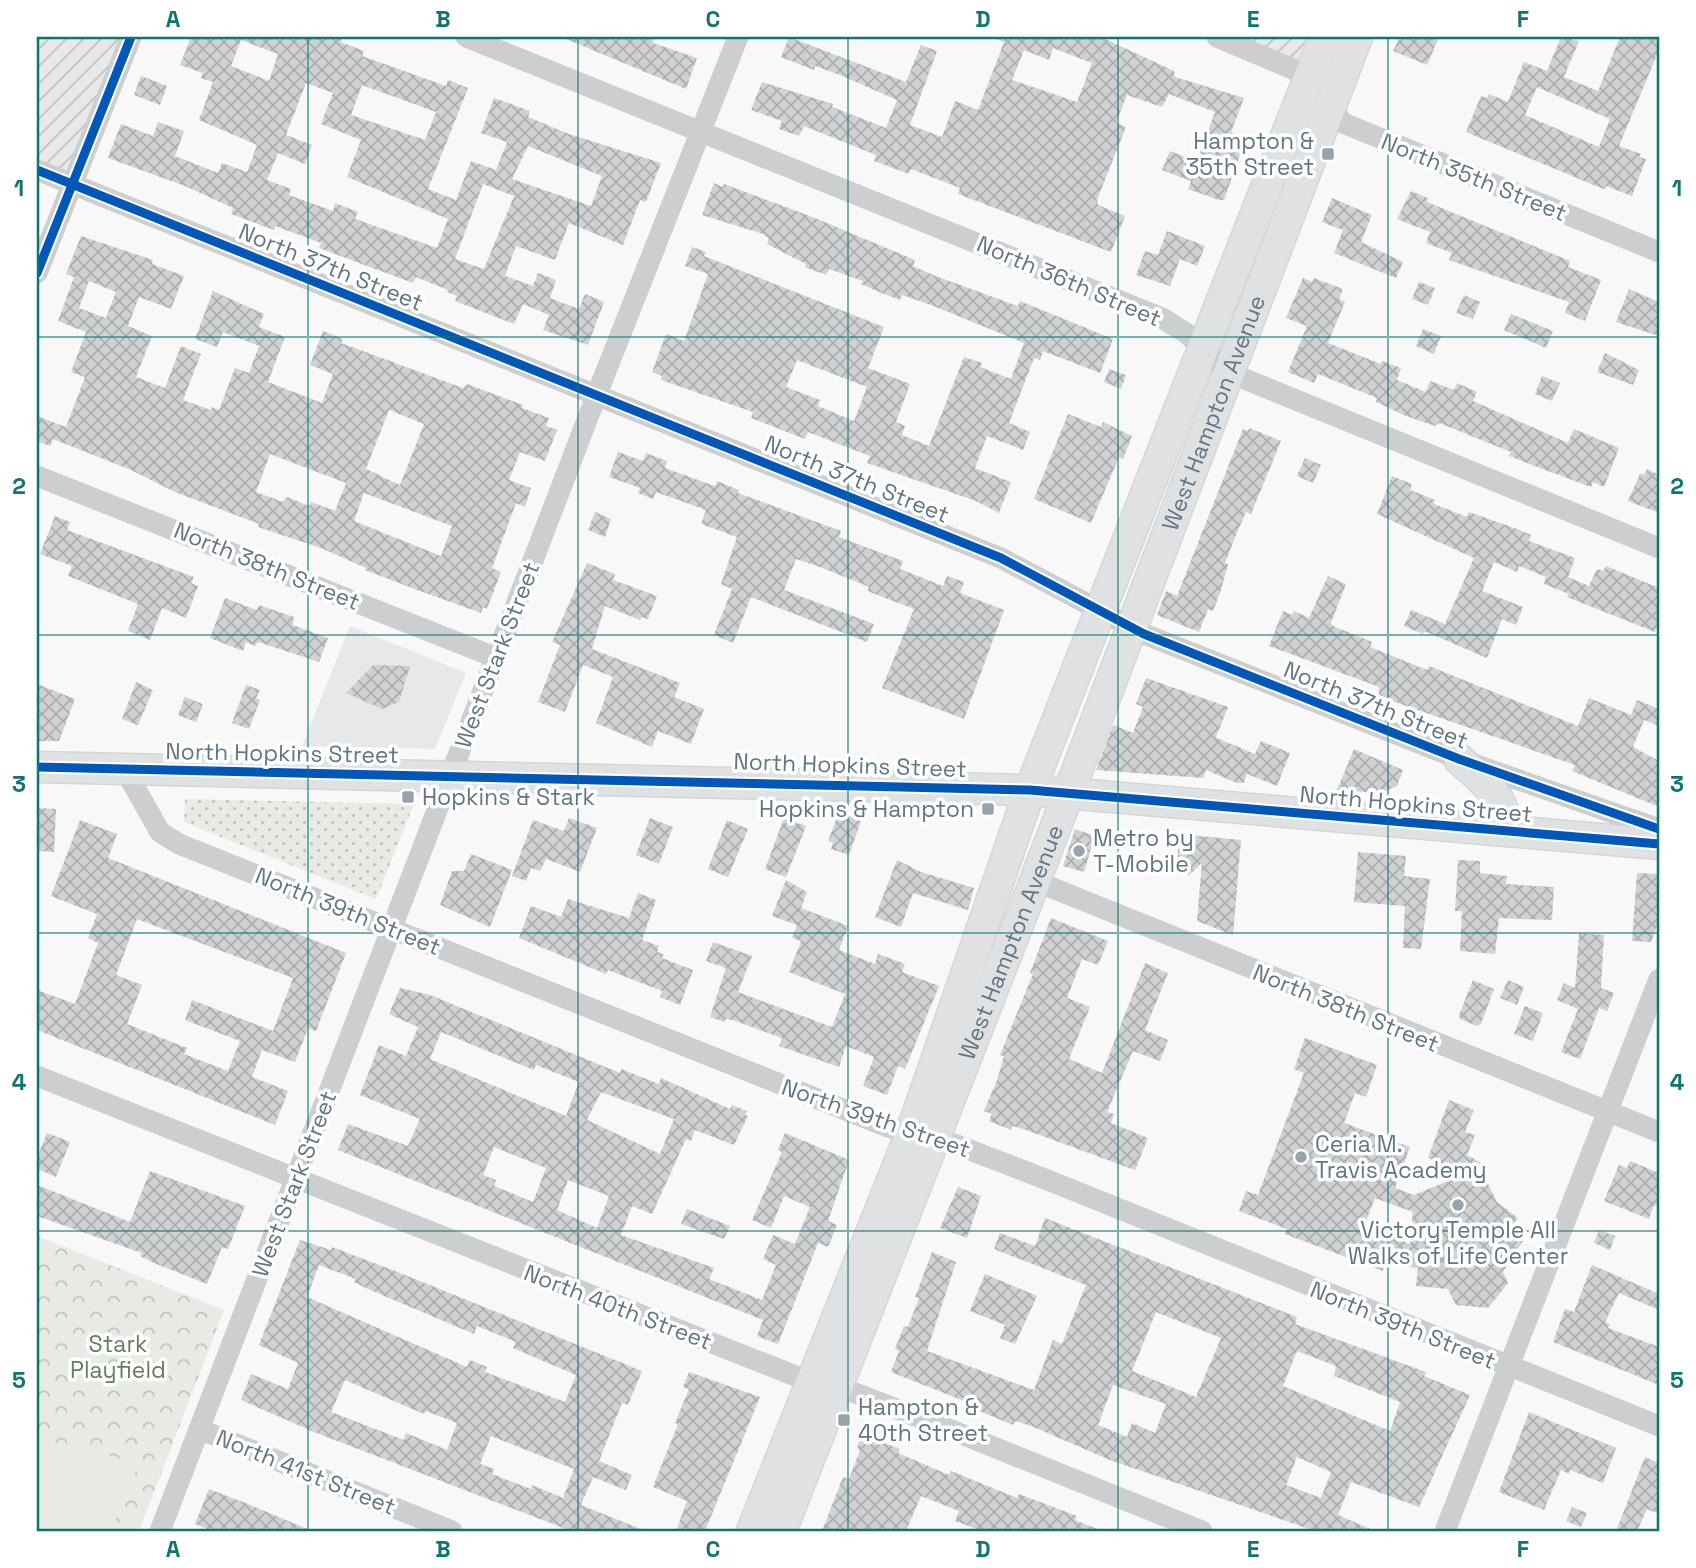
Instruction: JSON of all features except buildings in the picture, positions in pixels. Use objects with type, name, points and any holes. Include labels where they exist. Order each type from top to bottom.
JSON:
[{"type":"main road","name":"West Hampton Avenue","points":[[923,1136],[1030,790],[1325,37]]},
{"type":"main road","name":"West Hampton Avenue","points":[[752,1531],[824,1384],[923,1136],[1035,881],[1357,37]]},
{"type":"main road","points":[[1459,759],[1492,790],[1506,810],[1507,831]]},
{"type":"main road","name":"North Hopkins Street","points":[[37,767],[1030,790],[1659,844]]},
{"type":"main road","name":"West Hampton Avenue","points":[[781,1531],[824,1384]]},
{"type":"street","points":[[37,273],[131,37]]},
{"type":"street","name":"North 36th Street","points":[[466,37],[1162,318],[1204,348],[1230,373],[1659,548]]},
{"type":"street","name":"West Stark Street","points":[[160,1531],[597,394],[738,37]]},
{"type":"street","points":[[1217,37],[1309,76]]},
{"type":"street","name":"North 35th Street","points":[[1309,76],[1343,123],[1659,252]]},
{"type":"street","name":"North 37th Street","points":[[37,170],[1001,558],[1131,628],[1459,759],[1659,830]]},
{"type":"street","name":"North 38th Street","points":[[37,475],[496,657]]},
{"type":"street","name":"North 39th Street","points":[[125,770],[160,832],[179,844],[795,1091],[1050,1181],[1659,1426]]},
{"type":"street","name":"North 38th Street","points":[[1035,881],[1659,1132]]},
{"type":"street","points":[[1446,1531],[1659,979]]},
{"type":"street","name":"North 40th Street","points":[[37,1076],[296,1181],[1202,1531]]},
{"type":"street","name":"North 41st Street","points":[[199,1429],[452,1531]]},
{"type":"shaded area","points":[[37,37],[131,37],[71,184],[37,170]]},
{"type":"shaded area","points":[[1217,37],[1325,37],[1309,76]]},
{"type":"shaded area","points":[[350,626],[466,673],[435,749],[302,746]]},
{"type":"green space","points":[[185,799],[414,804],[376,899],[184,822]]},
{"type":"green space","name":"Stark Playfield","points":[[37,1236],[224,1310],[139,1531],[37,1531]]},
{"type":"green space","points":[[43,1441],[81,1445],[138,1466],[111,1531],[37,1531],[37,1443]]},
{"type":"cycle path","points":[[37,273],[131,37]]},
{"type":"cycle path","points":[[37,170],[1001,558],[1144,634],[1459,759],[1659,829]]},
{"type":"cycle path","points":[[37,767],[1030,790],[1659,844]]},
{"type":"place","name":"Hampton & 35th Street","points":[[1328,154]]},
{"type":"place","name":"Hopkins & Stark","points":[[408,797]]},
{"type":"place","name":"Hopkins & Hampton","points":[[988,809]]},
{"type":"place","name":"Metro by T-Mobile","points":[[1079,851]]},
{"type":"place","name":"Ceria M. Travis Academy","points":[[1301,1157]]},
{"type":"place","name":"Victory Temple All Walks of Life Center","points":[[1458,1205]]},
{"type":"place","name":"Hampton & 40th Street","points":[[844,1420]]}]
